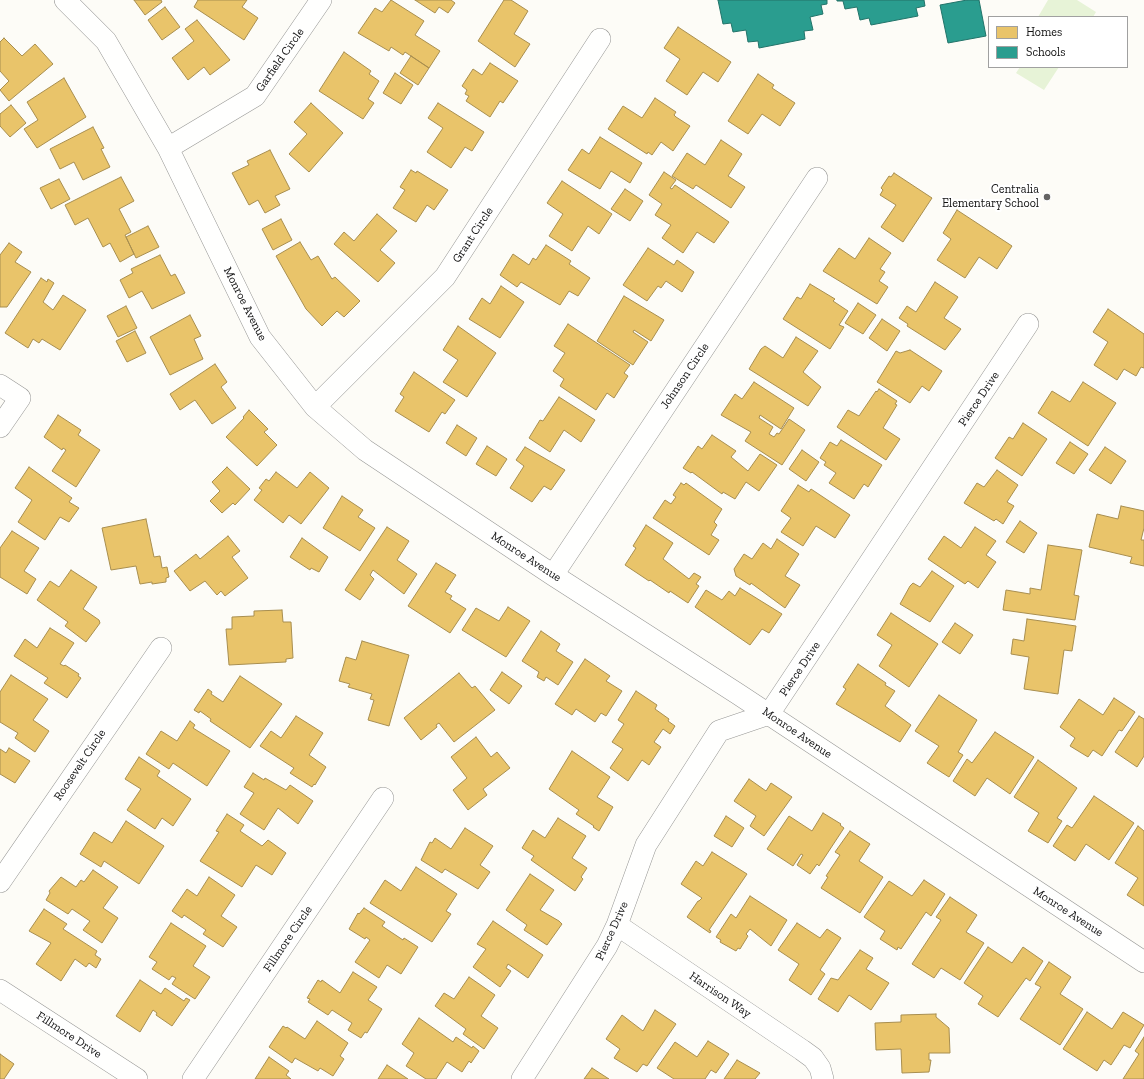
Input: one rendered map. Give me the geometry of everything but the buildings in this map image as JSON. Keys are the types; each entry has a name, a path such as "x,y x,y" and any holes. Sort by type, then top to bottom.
{"street":[{"name":"Monroe Avenue","path":"65,0 106,41 168,148 260,337 315,407 365,450 553,575 769,714 1144,962"},
{"name":"Garfield Circle","path":"168,148 255,96 322,0"},
{"name":"Grant Circle","path":"315,407 445,277 600,39"},
{"name":"Johnson Circle","path":"553,575 817,178"},
{"name":"Pierce Drive","path":"522,1079 593,971 617,925 646,845 719,731 769,714 1028,324"},
{"path":"0,385 20,398 0,427"},
{"name":"Roosevelt Circle","path":"0,882 161,648"},
{"name":"Fillmore Circle","path":"194,1079 383,798"},
{"name":"Harrison Way","path":"617,925 802,1050 825,1070"},
{"name":"Fillmore Drive","path":"0,990 137,1079"}],"green space":[{"path":"1048,0 1077,0 1096,12 1094,16 1039,16"},
{"path":"1019,68 1058,68 1044,90 1016,73"}],"place":[{"name":"Centralia Elementary School","path":"1047,197"}]}
